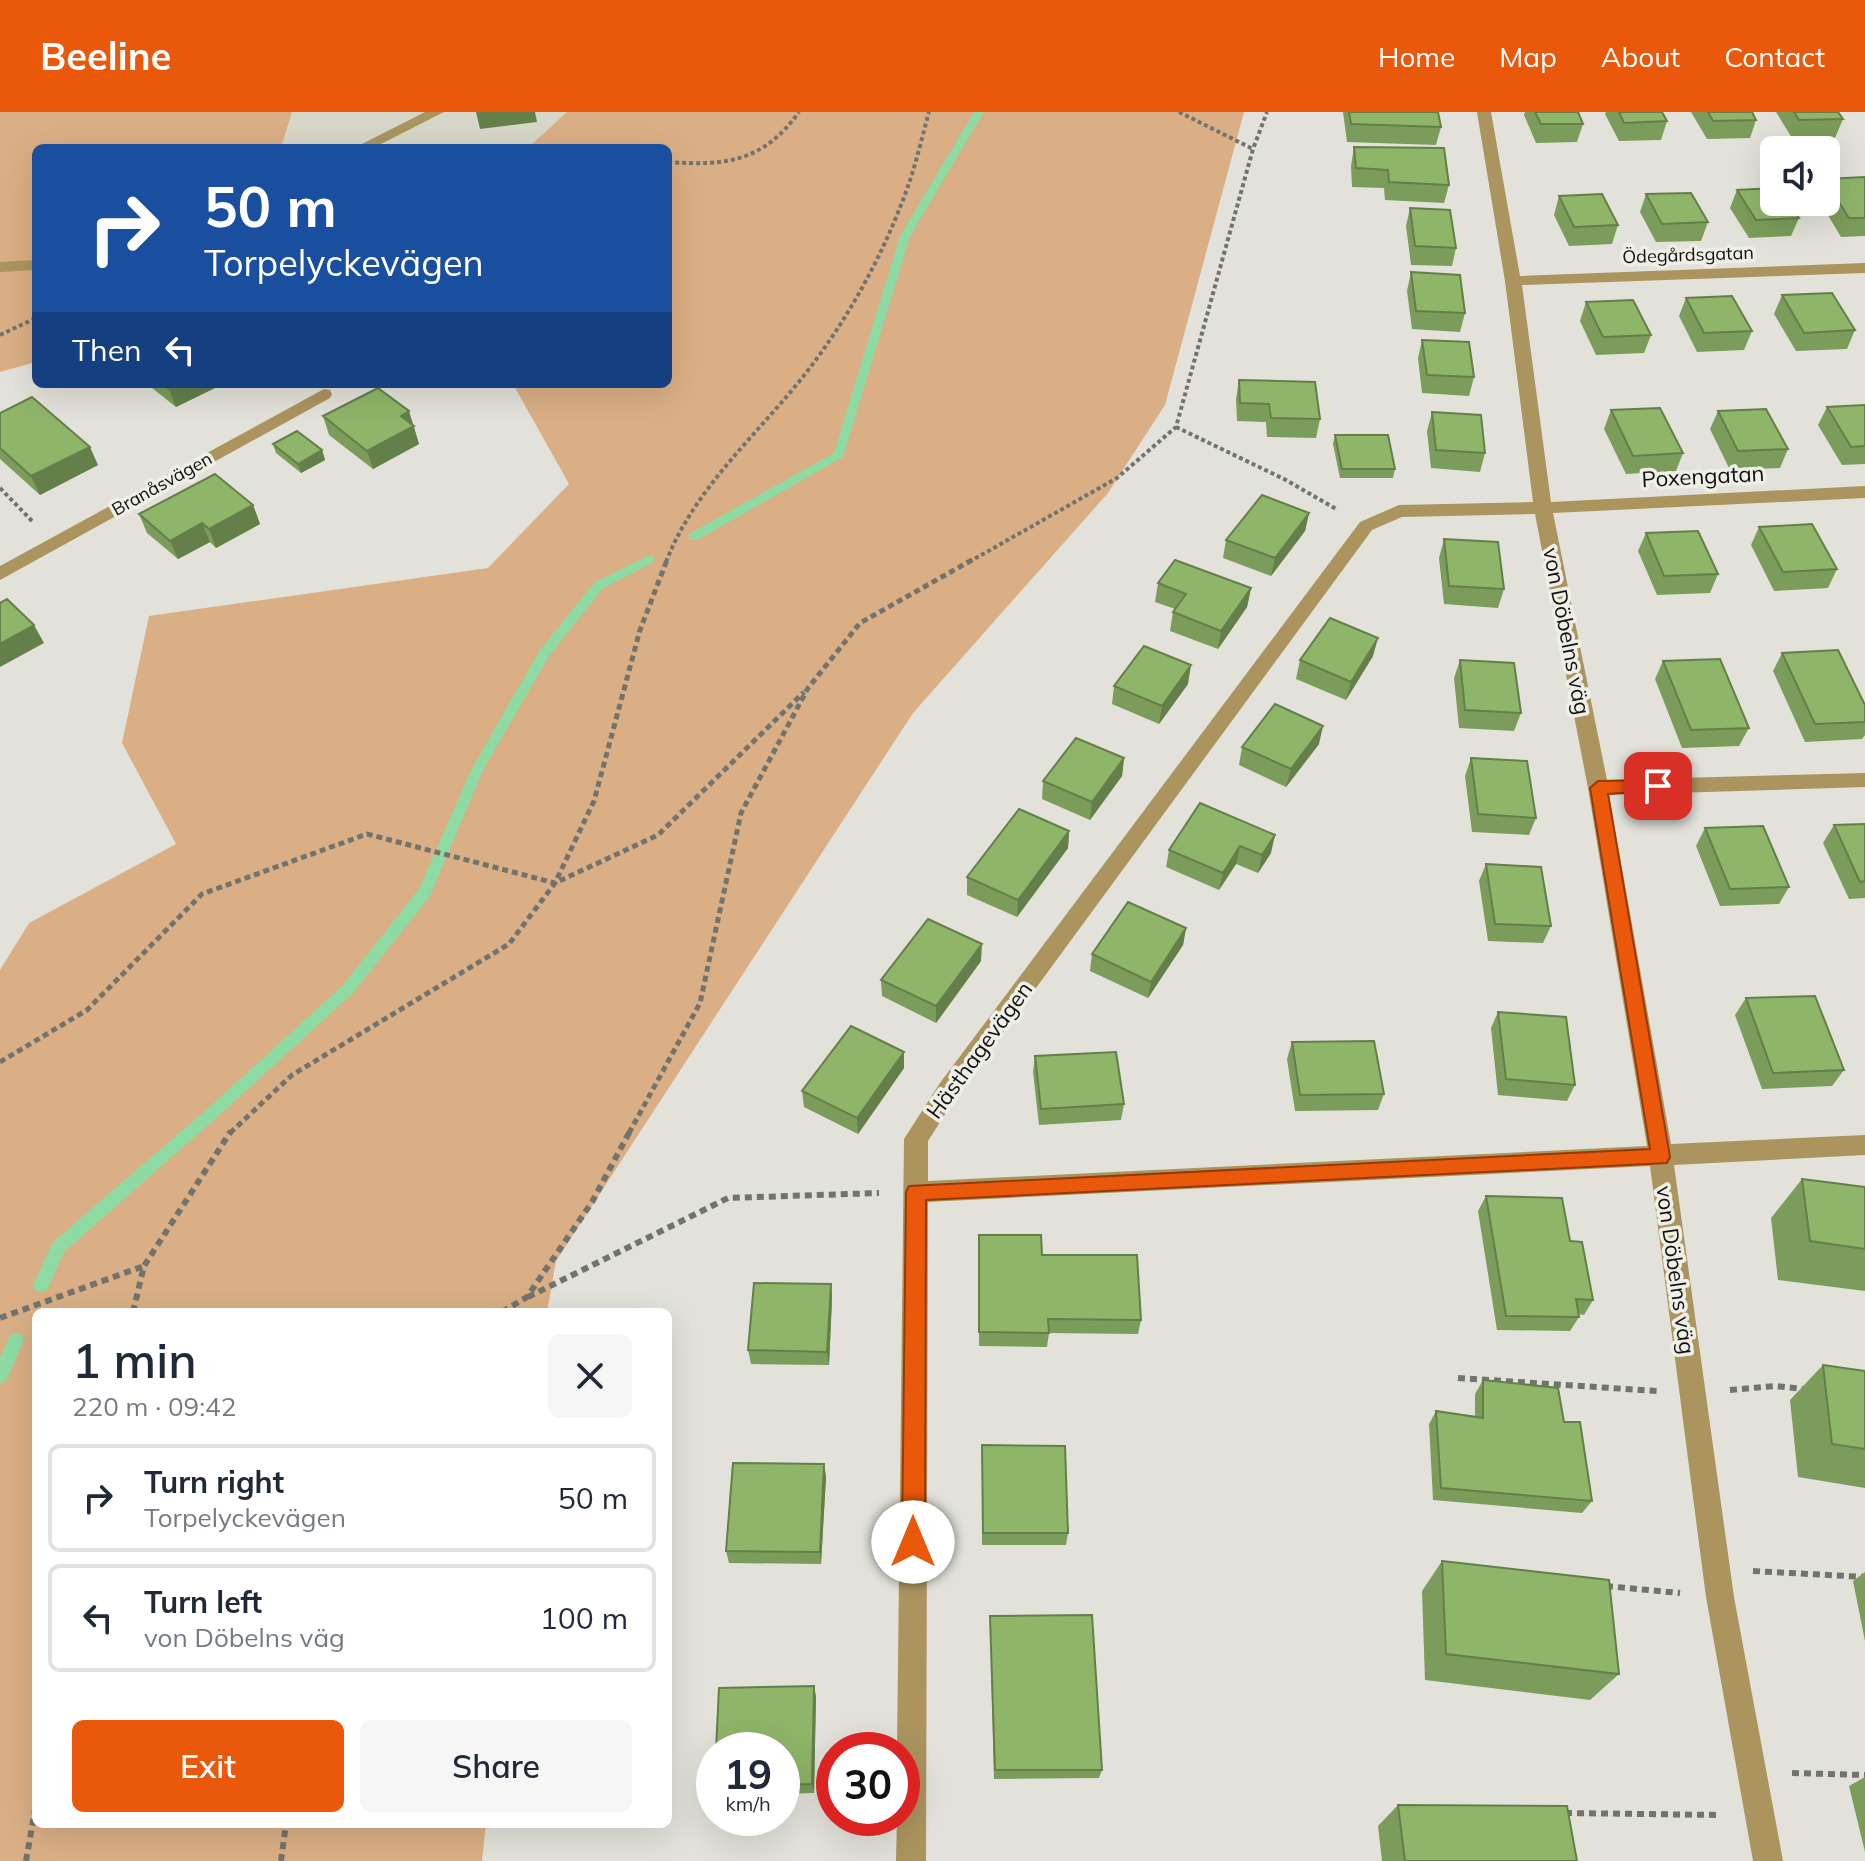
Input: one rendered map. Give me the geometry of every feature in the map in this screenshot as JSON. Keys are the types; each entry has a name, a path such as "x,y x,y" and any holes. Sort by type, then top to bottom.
{"street":[{"path":"369,144 437,112"},
{"name":"von Döbelns väg","path":"1484,112 1513,281 1543,508 1598,788 1661,1157 1720,1597 1768,1861"},
{"path":"0,267 32,265"},
{"name":"Ödegårdsgatan","path":"1513,281 1865,268"},
{"name":"Branåsvägen","path":"0,574 324,394"},
{"name":"Poxengatan","path":"1543,508 1865,492"},
{"path":"1366,526 1399,511 1543,508"},
{"name":"Hästhagevägen","path":"911,1861 916,1139 948,1090 1366,526"},
{"path":"1598,788 1865,780"},
{"path":"916,1192 1865,1145"}],"path":[{"path":"672,162 717,165 737,162 764,149 789,129 799,112"},
{"path":"134,1308 144,1266 232,1130 292,1075 509,944 555,883 594,801 640,630 673,544 703,494 815,361 855,298 908,187 929,112"},
{"path":"1179,112 1253,149"},
{"path":"0,1062 87,1010 202,894 367,834 555,883 658,835 808,688 860,623 1117,478 1176,427 1253,149 1267,112"},
{"path":"0,335 32,320"},
{"path":"1176,427 1286,480 1366,526"},
{"path":"0,488 54,544"},
{"path":"527,1297 592,1202 700,1003 741,813 808,688"},
{"path":"509,1308 728,1198 916,1192"},
{"path":"0,1318 144,1266"},
{"path":"1458,1378 1692,1394 1775,1386 1820,1391"},
{"path":"1716,1570 1865,1577"},
{"path":"1600,1585 1720,1597"},
{"path":"1751,1772 1865,1775"},
{"path":"1560,1813 1760,1815"},
{"path":"26,1861 32,1827"},
{"path":"281,1861 285,1828"}],"shaded area":[{"path":"0,112 292,112 282,144 32,144 32,363 0,372"},
{"path":"292,112 567,112 532,144 282,144"},
{"path":"567,112 1244,112 1165,405 1108,493 913,713 556,1261 548,1308 32,1308 32,1828 486,1828 482,1861 0,1861 0,970 29,923 176,844 122,743 149,616 488,568 569,484 515,388 672,388 672,144 532,144"}],"building":[{"path":"1349,112 1438,112 1441,127 1351,124"},
{"path":"1535,112 1578,112 1583,124 1541,124"},
{"path":"1619,112 1662,112 1667,121 1624,123"},
{"path":"1708,112 1752,112 1756,120 1713,121"},
{"path":"1794,112 1838,112 1843,119 1799,120"},
{"path":"1354,147 1444,148 1449,185 1389,182 1388,170 1356,168"},
{"path":"1865,177 1865,218 1849,218 1840,204 1840,178"},
{"path":"1760,189 1760,216 1799,218 1756,220 1737,190"},
{"path":"1691,193 1708,222 1662,224 1646,194"},
{"path":"1602,194 1618,225 1574,227 1559,196"},
{"path":"1410,208 1450,210 1456,248 1415,246"},
{"path":"1411,272 1460,275 1465,313 1416,311"},
{"path":"1832,293 1855,330 1804,333 1782,295"},
{"path":"1732,296 1752,331 1704,333 1686,298"},
{"path":"1633,300 1651,335 1603,337 1586,302"},
{"path":"1422,340 1469,342 1474,377 1427,375"},
{"path":"1239,380 1315,382 1320,419 1271,418 1269,404 1240,403"},
{"path":"378,388 409,411 401,416 414,426 367,451 323,416"},
{"path":"32,397 90,447 31,476 0,448 0,413"},
{"path":"1865,405 1865,446 1851,447 1827,407"},
{"path":"1660,408 1683,453 1633,456 1611,410"},
{"path":"1766,409 1788,449 1738,451 1718,411"},
{"path":"1432,412 1481,415 1485,453 1436,450"},
{"path":"297,431 322,450 298,464 273,444"},
{"path":"1335,435 1388,435 1395,469 1342,469"},
{"path":"215,474 253,505 209,529 202,523 170,541 139,514"},
{"path":"1262,495 1309,513 1275,558 1226,540"},
{"path":"1812,524 1837,569 1783,572 1759,527"},
{"path":"1698,531 1718,574 1664,576 1646,533"},
{"path":"1444,539 1498,542 1504,589 1449,586"},
{"path":"1175,560 1251,588 1221,631 1173,612 1186,594 1158,583"},
{"path":"7,599 34,625 0,644 0,603"},
{"path":"1330,618 1378,638 1351,682 1300,660"},
{"path":"1144,646 1191,665 1162,706 1114,686"},
{"path":"1838,650 1865,705 1865,722 1815,724 1782,653"},
{"path":"1720,659 1749,728 1691,730 1663,661"},
{"path":"1460,660 1514,663 1521,713 1465,710"},
{"path":"1275,704 1323,726 1291,769 1242,747"},
{"path":"1076,738 1124,758 1092,802 1043,781"},
{"path":"1471,758 1527,761 1536,818 1478,814"},
{"path":"1200,803 1275,835 1262,855 1240,846 1223,873 1169,850"},
{"path":"1019,809 1069,831 1018,900 967,877"},
{"path":"1865,824 1865,881 1860,882 1834,825"},
{"path":"1763,826 1789,887 1730,889 1705,828"},
{"path":"1486,864 1541,867 1551,926 1495,924"},
{"path":"1128,902 1186,928 1151,982 1092,954"},
{"path":"928,919 982,944 936,1006 881,980"},
{"path":"1815,996 1844,1070 1773,1073 1746,998"},
{"path":"1498,1012 1566,1017 1575,1085 1506,1079"},
{"path":"851,1026 904,1052 857,1118 802,1091"},
{"path":"1374,1041 1384,1094 1300,1095 1292,1042"},
{"path":"1116,1052 1124,1104 1041,1109 1035,1056"},
{"path":"1802,1179 1865,1187 1865,1249 1810,1241"},
{"path":"1486,1196 1562,1198 1570,1241 1582,1242 1593,1300 1576,1299 1579,1317 1506,1316"},
{"path":"979,1235 1041,1235 1042,1255 1137,1255 1141,1320 1048,1319 1049,1333 979,1332"},
{"path":"754,1283 831,1284 827,1352 748,1350"},
{"path":"1823,1365 1865,1371 1865,1449 1832,1444"},
{"path":"1483,1380 1558,1388 1564,1422 1580,1422 1592,1501 1441,1488 1436,1411 1483,1418"},
{"path":"982,1445 1065,1446 1068,1533 983,1533"},
{"path":"733,1463 824,1464 820,1552 726,1551"},
{"path":"1442,1561 1609,1580 1619,1674 1446,1654"},
{"path":"1092,1615 1102,1770 995,1770 990,1616"},
{"path":"814,1686 812,1784 800,1784 800,1732 717,1732 719,1688"},
{"path":"1398,1805 1567,1806 1577,1861 1405,1861"}],"waterway":[{"path":"693,537 839,455 905,236 979,112"},
{"path":"41,1285 58,1247 219,1107 348,989 425,892 477,770 544,653 599,585 650,559"},
{"path":"0,1376 16,1340"}],"route":[{"path":"913,1542 916,1192 1661,1157 1598,788 1658,786"}]}
